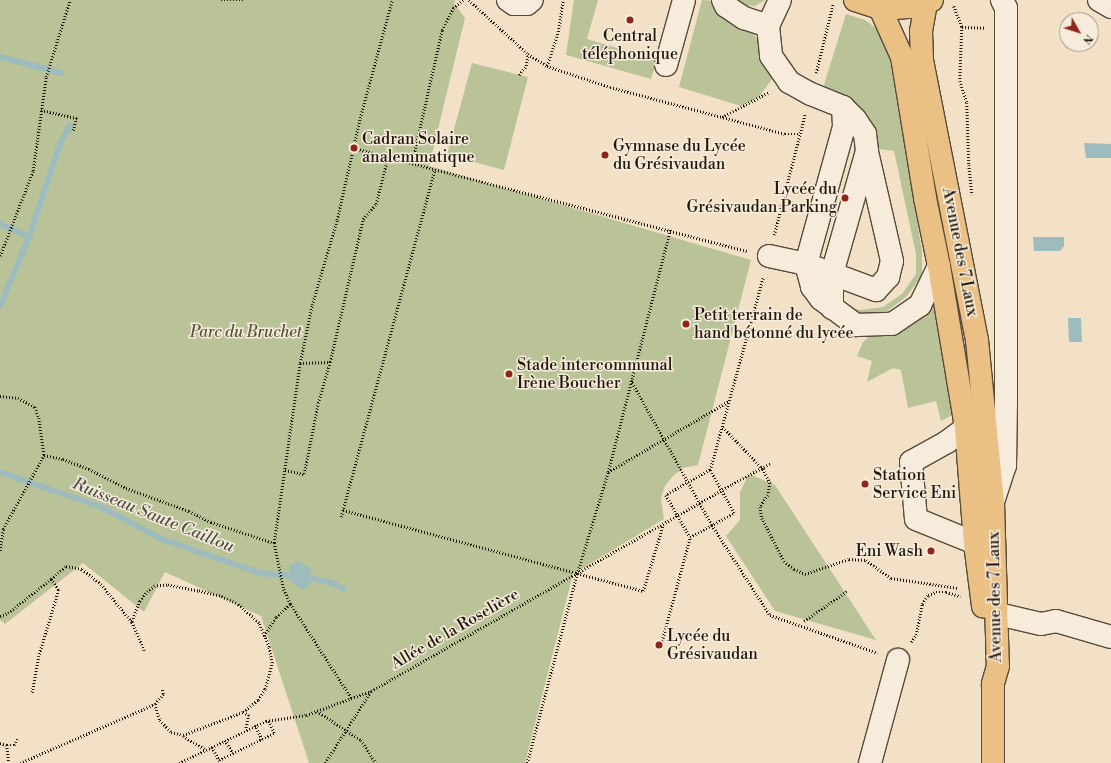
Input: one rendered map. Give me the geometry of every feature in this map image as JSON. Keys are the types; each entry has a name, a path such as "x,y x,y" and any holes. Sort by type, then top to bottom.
{"main road":[{"path":"855,0 880,8 911,7 929,2"},
{"name":"Avenue des 7 Laux","path":"929,2 921,31 922,60 977,340 993,502 998,614 998,666 993,684 993,763"},
{"path":"880,8 902,57 925,198 939,266 966,428 975,543 983,596 987,666 993,684"}],"street":[{"path":"508,0 514,4 527,4 532,0"},
{"path":"666,65 684,0"},
{"path":"723,0 726,6 744,18 768,26"},
{"path":"768,256 816,274 876,290 888,277 892,262 867,150 865,134 849,113 789,82 771,56 768,26 780,0"},
{"path":"1099,0 1111,7"},
{"name":"Avenue des 7 Laux","path":"993,502 1004,466 1006,3"},
{"path":"849,113 844,127 816,274 821,299 856,326 892,324 920,305 939,266"},
{"path":"816,274 867,150"},
{"path":"966,428 947,442 912,462 915,512 916,519 975,543"},
{"path":"998,614 1041,624 1056,621 1111,636"},
{"path":"870,763 898,660"}],"path":[{"path":"0,256 33,171 46,77 52,63 70,0"},
{"path":"221,0 243,0"},
{"path":"351,698 290,604 283,588 274,543 300,363 312,305 337,220 392,0"},
{"path":"412,163 442,30 453,8 463,0"},
{"path":"469,0 528,54 547,66 610,87 785,134 800,134"},
{"path":"547,66 558,32 563,0"},
{"path":"811,94 834,1"},
{"path":"519,75 526,66 528,54"},
{"path":"722,117 789,82"},
{"path":"41,110 77,118 73,132"},
{"path":"354,148 768,256"},
{"path":"285,470 304,474 318,403 330,362 363,219 376,204 388,156"},
{"path":"341,517 435,169"},
{"path":"527,763 577,574 608,472 670,230"},
{"path":"300,363 330,362"},
{"path":"631,380 663,440 712,525 770,615 898,660 916,634 922,604 928,595 936,592 946,592 966,598"},
{"path":"0,396 18,398 35,407 39,418 44,455 2,530 0,551"},
{"path":"608,472 730,401"},
{"path":"662,641 690,537 666,495 688,483 710,468 723,427 763,469 770,483 768,495 760,507 762,518 784,561 794,570 805,574 849,559 866,560 891,578 965,589"},
{"path":"44,455 64,458 126,488 189,511 211,522 274,543"},
{"name":"Allée de la Roselière","path":"179,763 268,720 306,715 371,691 749,474 763,469 771,463"},
{"path":"690,537 734,513 710,468"},
{"path":"344,510 643,592 665,523"},
{"path":"0,616 8,614 66,566 82,569 101,584 132,622 145,651"},
{"path":"32,694 39,656 59,590 51,579"},
{"path":"132,622 140,602 148,591 155,586 167,585 220,596 236,604 259,623 272,663 270,676 265,689 258,700 244,712 183,735"},
{"path":"804,621 847,591"},
{"path":"264,637 276,616 290,604"},
{"path":"20,763 155,704 162,694 162,689"},
{"path":"325,763 344,730 371,691"},
{"path":"155,704 160,720 171,732 183,735 206,750"},
{"path":"317,711 361,740 376,763"},
{"path":"244,712 249,715 246,730"},
{"path":"219,760 274,733 268,720"},
{"path":"255,725 262,739"},
{"path":"0,743 14,745 17,739"},
{"path":"226,740 233,753"},
{"path":"7,745 9,763"},
{"path":"212,747 221,763"}],"green space":[{"name":"Parc du Bruchet","path":"0,0 455,0 454,3 465,18 429,166 751,260 698,465 683,468 673,476 665,486 661,498 664,519 573,574 525,763 309,763 261,616 165,572 144,612 83,563 5,624 0,620"},
{"path":"574,0 598,0 587,39 657,60 651,79 566,55"},
{"path":"702,0 714,1 742,23 764,45 772,79 759,97 741,106 679,87"},
{"path":"734,0 765,0 755,6 740,5"},
{"path":"846,14 865,20 880,31 888,48 922,251 922,275 907,296 886,312 861,317 839,305 860,310 883,307 902,294 916,274 916,254 894,151 871,148 823,88"},
{"path":"472,63 528,77 504,170 447,155"},
{"path":"934,295 957,410 952,415 941,421 936,401 908,408 901,370 893,368 867,382 872,361 857,356 863,342 868,337 895,332 909,326 923,313"},
{"path":"749,474 775,485 876,640 775,611 726,536 740,520 740,492"}],"water":[{"path":"1084,143 1111,144 1111,158 1086,158"},
{"path":"1033,237 1064,237 1064,246 1060,251 1034,251"},
{"path":"1068,318 1081,318 1082,342 1069,342"},
{"path":"299,561 311,569 313,580 304,590 293,584 288,577 290,565"}],"waterway":[{"path":"0,57 61,73"},
{"path":"0,306 29,237 60,144 70,125"},
{"path":"0,224 29,237"},
{"name":"Ruisseau Saute Caillou","path":"0,472 101,507 162,539 259,573 295,576"},
{"name":"Ruisseau Saute Caillou","path":"306,577 332,583 344,589"}],"place":[{"name":"Central téléphonique","path":"630,20"},
{"name":"Cadran Solaire analemmatique","path":"354,148"},
{"name":"Gymnase du Lycée du Grésivaudan","path":"605,155"},
{"name":"Lycée du Grésivaudan Parking","path":"845,198"},
{"name":"Petit terrain de hand bétonné du lycée","path":"686,324"},
{"name":"Stade intercommunal Irène Boucher","path":"509,374"},
{"name":"Station Service Eni","path":"865,484"},
{"name":"Eni Wash","path":"931,551"},
{"name":"Lycée du Grésivaudan","path":"659,645"}]}
